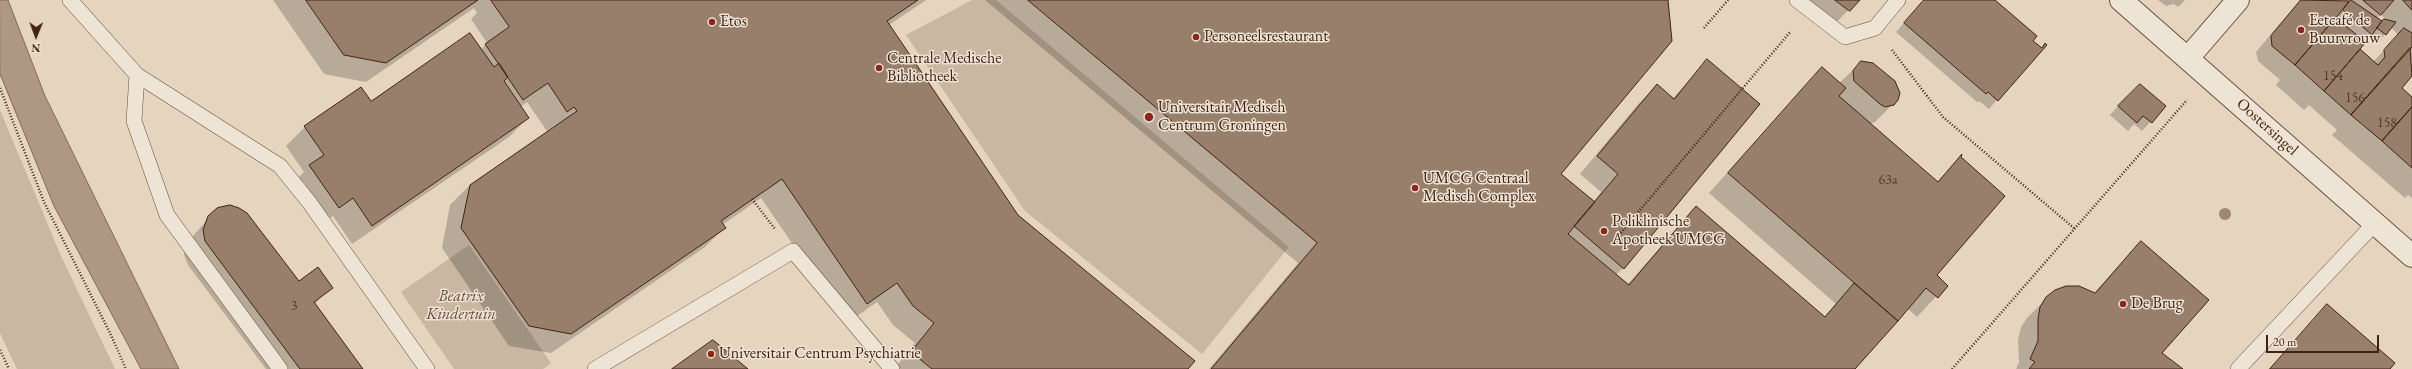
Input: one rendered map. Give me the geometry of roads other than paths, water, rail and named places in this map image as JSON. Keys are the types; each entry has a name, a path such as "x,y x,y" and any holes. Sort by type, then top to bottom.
{"street":[{"name":"Oostersingel","path":"2121,0 2412,256"},
{"path":"2188,58 2238,0"}],"lane":[{"path":"70,0 137,75 280,166 309,202 427,369"},
{"path":"1797,0 1845,37 1875,28 1898,0"},
{"path":"137,75 134,121 167,215 280,369"},
{"path":"2238,369 2375,223"},
{"path":"595,369 793,251 892,369"}],"place":[{"name":"Etos","path":"712,22"},
{"name":"Eetcafé de Buurvrouw","path":"2301,30"},
{"name":"Personeelsrestaurant","path":"1196,37"},
{"name":"Centrale Medische Bibliotheek","path":"879,68"},
{"name":"Universitair Medisch Centrum Groningen","path":"1149,117"},
{"name":"UMCG Centraal Medisch Complex","path":"1415,188"},
{"name":"Poliklinische Apotheek UMCG","path":"1604,231"},
{"name":"De Brug","path":"2123,304"},
{"name":"Universitair Centrum Psychiatrie","path":"711,354"}],"park label":[{"name":"Beatrix Kindertuin","path":"461,306"}]}
